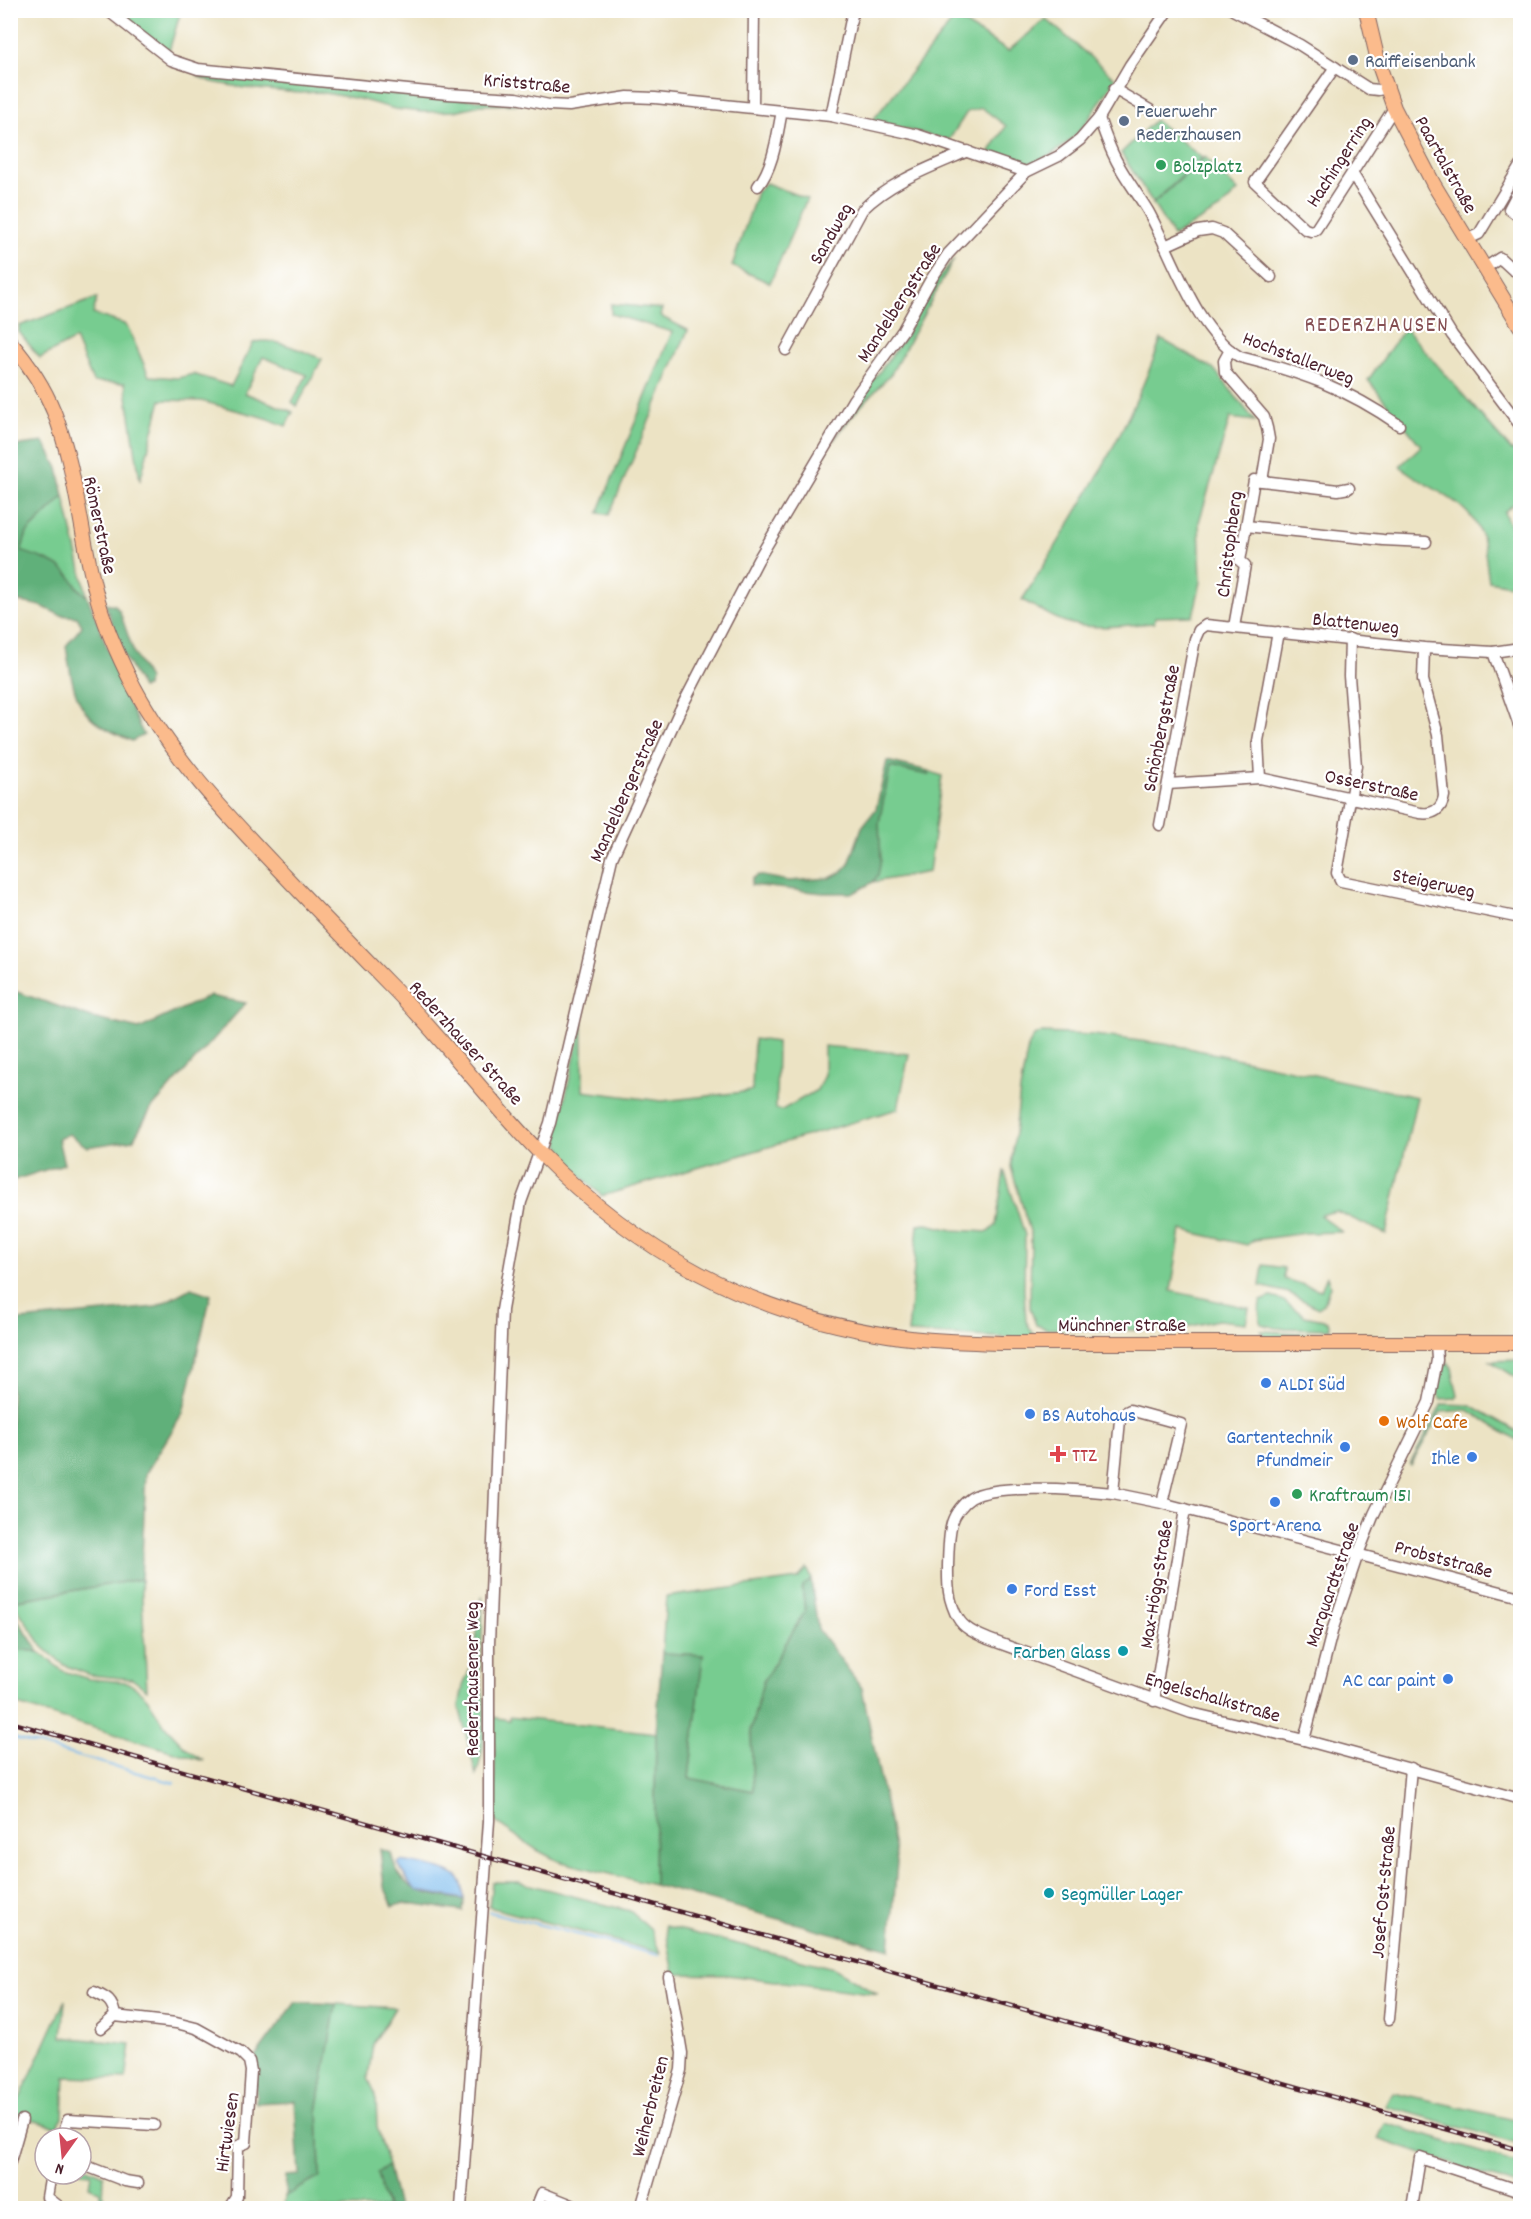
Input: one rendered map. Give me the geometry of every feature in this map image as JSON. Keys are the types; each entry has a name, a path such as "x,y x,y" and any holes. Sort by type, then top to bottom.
{"main road":[{"name":"Paartalstraße","path":"1366,10 1394,108 1434,185 1521,326"},
{"name":"Römerstraße","path":"10,342 39,382 53,411 64,442 74,484 96,593 129,676 152,717"},
{"name":"Rederzhauser Straße","path":"152,717 193,774 241,830 416,1011 436,1037 540,1154 606,1213 671,1259 766,1305 811,1318"},
{"name":"Münchner Straße","path":"811,1318 889,1335 953,1341 1521,1343"}],"street":[{"name":"Kriststraße","path":"106,10 171,60 198,69 448,94 516,98 549,105 569,106 628,97 665,98 831,116 918,135 1026,172"},
{"path":"753,107 754,10"},
{"path":"831,116 854,10"},
{"name":"Mandelbergstraße","path":"758,560 853,400 890,350 930,280 948,254 1026,172 1059,156 1080,140 1099,118 1114,89 1168,10"},
{"path":"1237,11 1300,45 1369,89 1387,88"},
{"name":"Hachingerring","path":"1335,67 1255,182 1305,229 1311,231 1316,229 1394,108"},
{"path":"1114,89 1150,110"},
{"path":"758,186 773,155 782,111"},
{"name":"Hochstallerweg","path":"1099,118 1117,161 1146,209 1210,330 1240,357 1310,376 1369,404 1399,424"},
{"name":"Sandweg","path":"786,350 862,210 878,194 904,179 968,151"},
{"path":"1468,239 1479,234 1521,166"},
{"path":"1352,173 1433,307 1469,360 1521,425"},
{"path":"1521,188 1509,209 1521,217"},
{"path":"1165,246 1198,231 1212,229 1223,233 1271,277"},
{"path":"1485,268 1500,258 1513,270 1521,257"},
{"path":"1230,350 1223,366 1232,380"},
{"path":"1232,380 1232,372 1240,357"},
{"name":"Christophberg","path":"1232,380 1264,417 1269,439 1262,481 1254,480 1240,561 1245,565 1234,627"},
{"path":"1262,481 1338,490 1349,488"},
{"path":"1246,526 1383,540 1426,542"},
{"name":"Mandelbergerstraße","path":"540,1154 550,1123 612,858 680,710 758,560"},
{"name":"Blattenweg","path":"1195,639 1198,630 1206,625 1424,648 1493,652 1521,648"},
{"path":"1260,778 1258,741 1278,632"},
{"name":"Schönbergstraße","path":"1160,825 1195,639"},
{"path":"1350,639 1349,676 1356,766 1352,797"},
{"name":"Osserstraße","path":"1168,784 1260,778 1426,814 1436,811 1443,804 1444,795 1438,735 1423,680 1424,648"},
{"path":"1493,652 1521,728"},
{"name":"Steigerweg","path":"1352,797 1337,873 1341,882 1521,918"},
{"name":"Rederzhausener Weg","path":"461,2208 489,1821 489,1644 502,1310 522,1202 540,1154"},
{"name":"Marquardtstraße","path":"1304,1740 1333,1628 1358,1554 1374,1514 1429,1402 1437,1360 1436,1343"},
{"path":"1113,1493 1120,1420 1124,1413 1130,1410 1181,1424 1162,1503"},
{"name":"Probststraße","path":"950,1531 952,1522 964,1504 970,1499 989,1492 1064,1489 1113,1493 1162,1503 1521,1597"},
{"name":"Max-Högg-Straße","path":"1154,1701 1185,1509"},
{"name":"Engelschalkstraße","path":"950,1531 949,1593 957,1618 965,1627 1008,1647 1191,1713 1304,1740 1521,1799"},
{"name":"Josef-Ost-Straße","path":"1389,2019 1411,1768"},
{"name":"Weiherbreiten","path":"641,2208 681,2070 681,2053 669,1977"},
{"path":"94,1992 108,1999 114,2006 115,2016 101,2028"},
{"name":"Hirtwiesen","path":"115,2016 176,2023 196,2028 241,2053 249,2061 251,2071 246,2144 238,2146 237,2197 231,2208"},
{"path":"10,2162 22,2120"},
{"path":"66,2126 68,2120 154,2125"},
{"path":"1412,2208 1420,2158 1521,2191"},
{"path":"93,2168 125,2181 138,2183"},
{"path":"48,2186 48,2205 61,2208"},
{"path":"536,2208 542,2193 572,2205 570,2208"}],"green space":[{"path":"114,11 181,11 169,51 162,49"},
{"path":"955,18 1008,51 1046,19 1116,79 1073,138 1052,154 1030,163 1014,162 989,153 1006,126 982,108 967,112 949,140 872,121"},
{"path":"197,76 524,104 480,105 455,111 422,112 395,109 359,99 319,92 300,93 244,88 212,82"},
{"name":"Bolzplatz","path":"1155,120 1202,158 1153,203 1121,153"},
{"path":"1205,157 1238,191 1221,208 1173,236 1153,204"},
{"path":"766,183 807,199 770,283 732,266 757,192"},
{"path":"954,259 891,374 852,416 833,441 855,405 905,337 933,285"},
{"path":"97,298 93,314 124,324 129,330 149,376 178,378 193,374 231,386 253,343 260,341 288,345 322,359 297,406 292,402 307,375 263,357 245,393 293,412 286,426 266,418 201,401 161,400 140,481 125,383 93,382 75,339 40,358 19,332 19,326"},
{"path":"611,304 662,309 660,316 688,330 609,515 598,513 672,332 611,314"},
{"path":"1405,328 1512,451 1520,447 1520,499 1504,512 1520,549 1520,587 1489,581 1483,539 1475,522 1456,503 1400,466 1421,446 1368,380"},
{"path":"1161,339 1214,369 1255,421 1230,418 1199,522 1201,582 1193,616 1155,617 1154,623 1106,627 1071,624 1050,616 1022,600 1099,473 1133,407"},
{"path":"44,442 58,468 64,496 27,533 21,551 60,567 87,596 128,701 144,735 132,741 99,724 81,706 72,681 66,646 82,626 77,617 60,615 41,606 11,600 10,528 12,528 16,508 11,500 11,449 20,445"},
{"path":"64,496 87,596 75,584 21,551 27,533"},
{"path":"105,603 115,605 120,612 134,653 148,679 147,687 142,688 123,654"},
{"path":"887,761 929,771 929,775 890,767 879,823 881,860 878,875 873,882 854,893 823,893 751,885 752,879 758,875 789,881 830,878 842,872 849,864 862,827 876,809"},
{"path":"890,767 929,775 929,771 942,776 929,872 873,882 879,867 878,830"},
{"path":"11,990 92,1018 139,1029 209,996 246,1003 151,1109 133,1140 87,1147 69,1134 58,1139 64,1164 11,1181"},
{"path":"583,1021 583,1091 662,1101 752,1091 754,1039 777,1042 776,1109 782,1110 817,1090 824,1075 824,1046 909,1054 898,1109 602,1196 581,1176 559,1145 558,1128"},
{"path":"1041,1033 1094,1035 1179,1046 1417,1097 1386,1234 1336,1211 1320,1215 1342,1232 1306,1233 1254,1240 1247,1245 1181,1230 1171,1291 1249,1308 1246,1323 1218,1320 1182,1328 1134,1330 1047,1329 1036,1325 1030,1308 1031,1235 1011,1167 1020,1090 1028,1047 1034,1036"},
{"path":"1004,1170 1025,1235 1026,1321 1036,1339 908,1333 918,1225 927,1224 953,1230 989,1232 996,1225"},
{"path":"1263,1265 1284,1268 1284,1279 1321,1290 1327,1276 1330,1286 1324,1304 1318,1308 1289,1293 1260,1286"},
{"path":"191,1288 211,1295 183,1413 146,1473 141,1579 11,1601 11,1321 155,1307"},
{"path":"1271,1297 1282,1300 1305,1316 1328,1321 1330,1329 1276,1328 1262,1324 1259,1312 1260,1303"},
{"path":"1261,1331 1343,1335 1371,1335 1265,1338"},
{"path":"1520,1360 1520,1380 1490,1361"},
{"path":"1448,1362 1452,1368 1458,1396 1442,1399 1436,1391"},
{"path":"1442,1404 1471,1405 1520,1433 1520,1443 1468,1410 1441,1412 1411,1465"},
{"path":"807,1568 811,1580 802,1586 805,1611 763,1682 751,1729 753,1791 689,1778 703,1655 662,1653 666,1597 798,1579"},
{"path":"141,1579 147,1690 132,1679 90,1675 64,1665 43,1647 12,1601"},
{"path":"811,1580 818,1629 862,1688 897,1862 890,1949 654,1885 656,1733 662,1653 703,1655 689,1778 753,1791 751,1729 763,1682 805,1611 802,1586"},
{"path":"482,1596 480,1670 484,1702 484,1729 483,1748 476,1775 459,1706 463,1686 473,1662"},
{"path":"11,1609 39,1652 11,1648"},
{"path":"10,1648 39,1652 63,1671 89,1679 127,1682 147,1698 165,1726 187,1749 204,1761 11,1703"},
{"path":"492,1717 656,1733 654,1885 558,1861 537,1850 493,1820 495,1758"},
{"path":"380,1849 391,1853 401,1878 409,1885 427,1893 464,1900 463,1911 419,1904 393,1906 384,1886"},
{"path":"492,1882 519,1882 630,1911 651,1930 660,1953 489,1907"},
{"path":"665,1926 834,1968 878,1994 727,1975 674,1974"},
{"path":"65,2000 62,2037 131,2044 126,2079 65,2077 63,2117 58,2126 25,2118 14,2111"},
{"path":"296,2002 336,2004 318,2106 320,2177 285,2196 286,2176 299,2175 295,2101 256,2103 255,2057"},
{"path":"336,2004 395,2008 373,2044 368,2078 376,2095 377,2127 388,2166 378,2174 387,2208 284,2208 285,2196 320,2177 318,2106"},
{"path":"1393,2092 1520,2121 1520,2144 1386,2106"},
{"path":"1385,2123 1520,2164 1520,2187 1378,2139"},
{"path":"388,2166 398,2208 387,2208 377,2174"},
{"path":"93,2170 104,2175 103,2202 100,2201 100,2191 89,2186 93,2186"}],"water":[{"path":"401,1861 450,1872 460,1880 464,1899 418,1891 404,1875 398,1863"}],"waterway":[{"path":"10,1737 174,1783"},
{"path":"490,1912 658,1955"}],"railway":[{"path":"10,1722 1520,2150"}],"place":[{"name":"Raiffeisenbank","path":"1353,60"},
{"name":"Feuerwehr Rederzhausen","path":"1124,121"},
{"name":"Bolzplatz","path":"1161,165"},
{"name":"ALDI Süd","path":"1266,1383"},
{"name":"BS Autohaus","path":"1030,1414"},
{"name":"Wolf Cafe","path":"1384,1421"},
{"name":"Gartentechnik Pfundmeir","path":"1345,1447"},
{"name":"TTZ","path":"1058,1454"},
{"name":"Ihle","path":"1472,1457"},
{"name":"Kraftraum 151","path":"1297,1494"},
{"name":"Sport Arena","path":"1275,1502"},
{"name":"Ford Esst","path":"1012,1589"},
{"name":"Farben Glass","path":"1123,1651"},
{"name":"AC car paint","path":"1448,1679"},
{"name":"Segmüller Lager","path":"1049,1893"}],"district":[{"name":"REDERZHAUSEN","path":"1377,323"}]}
